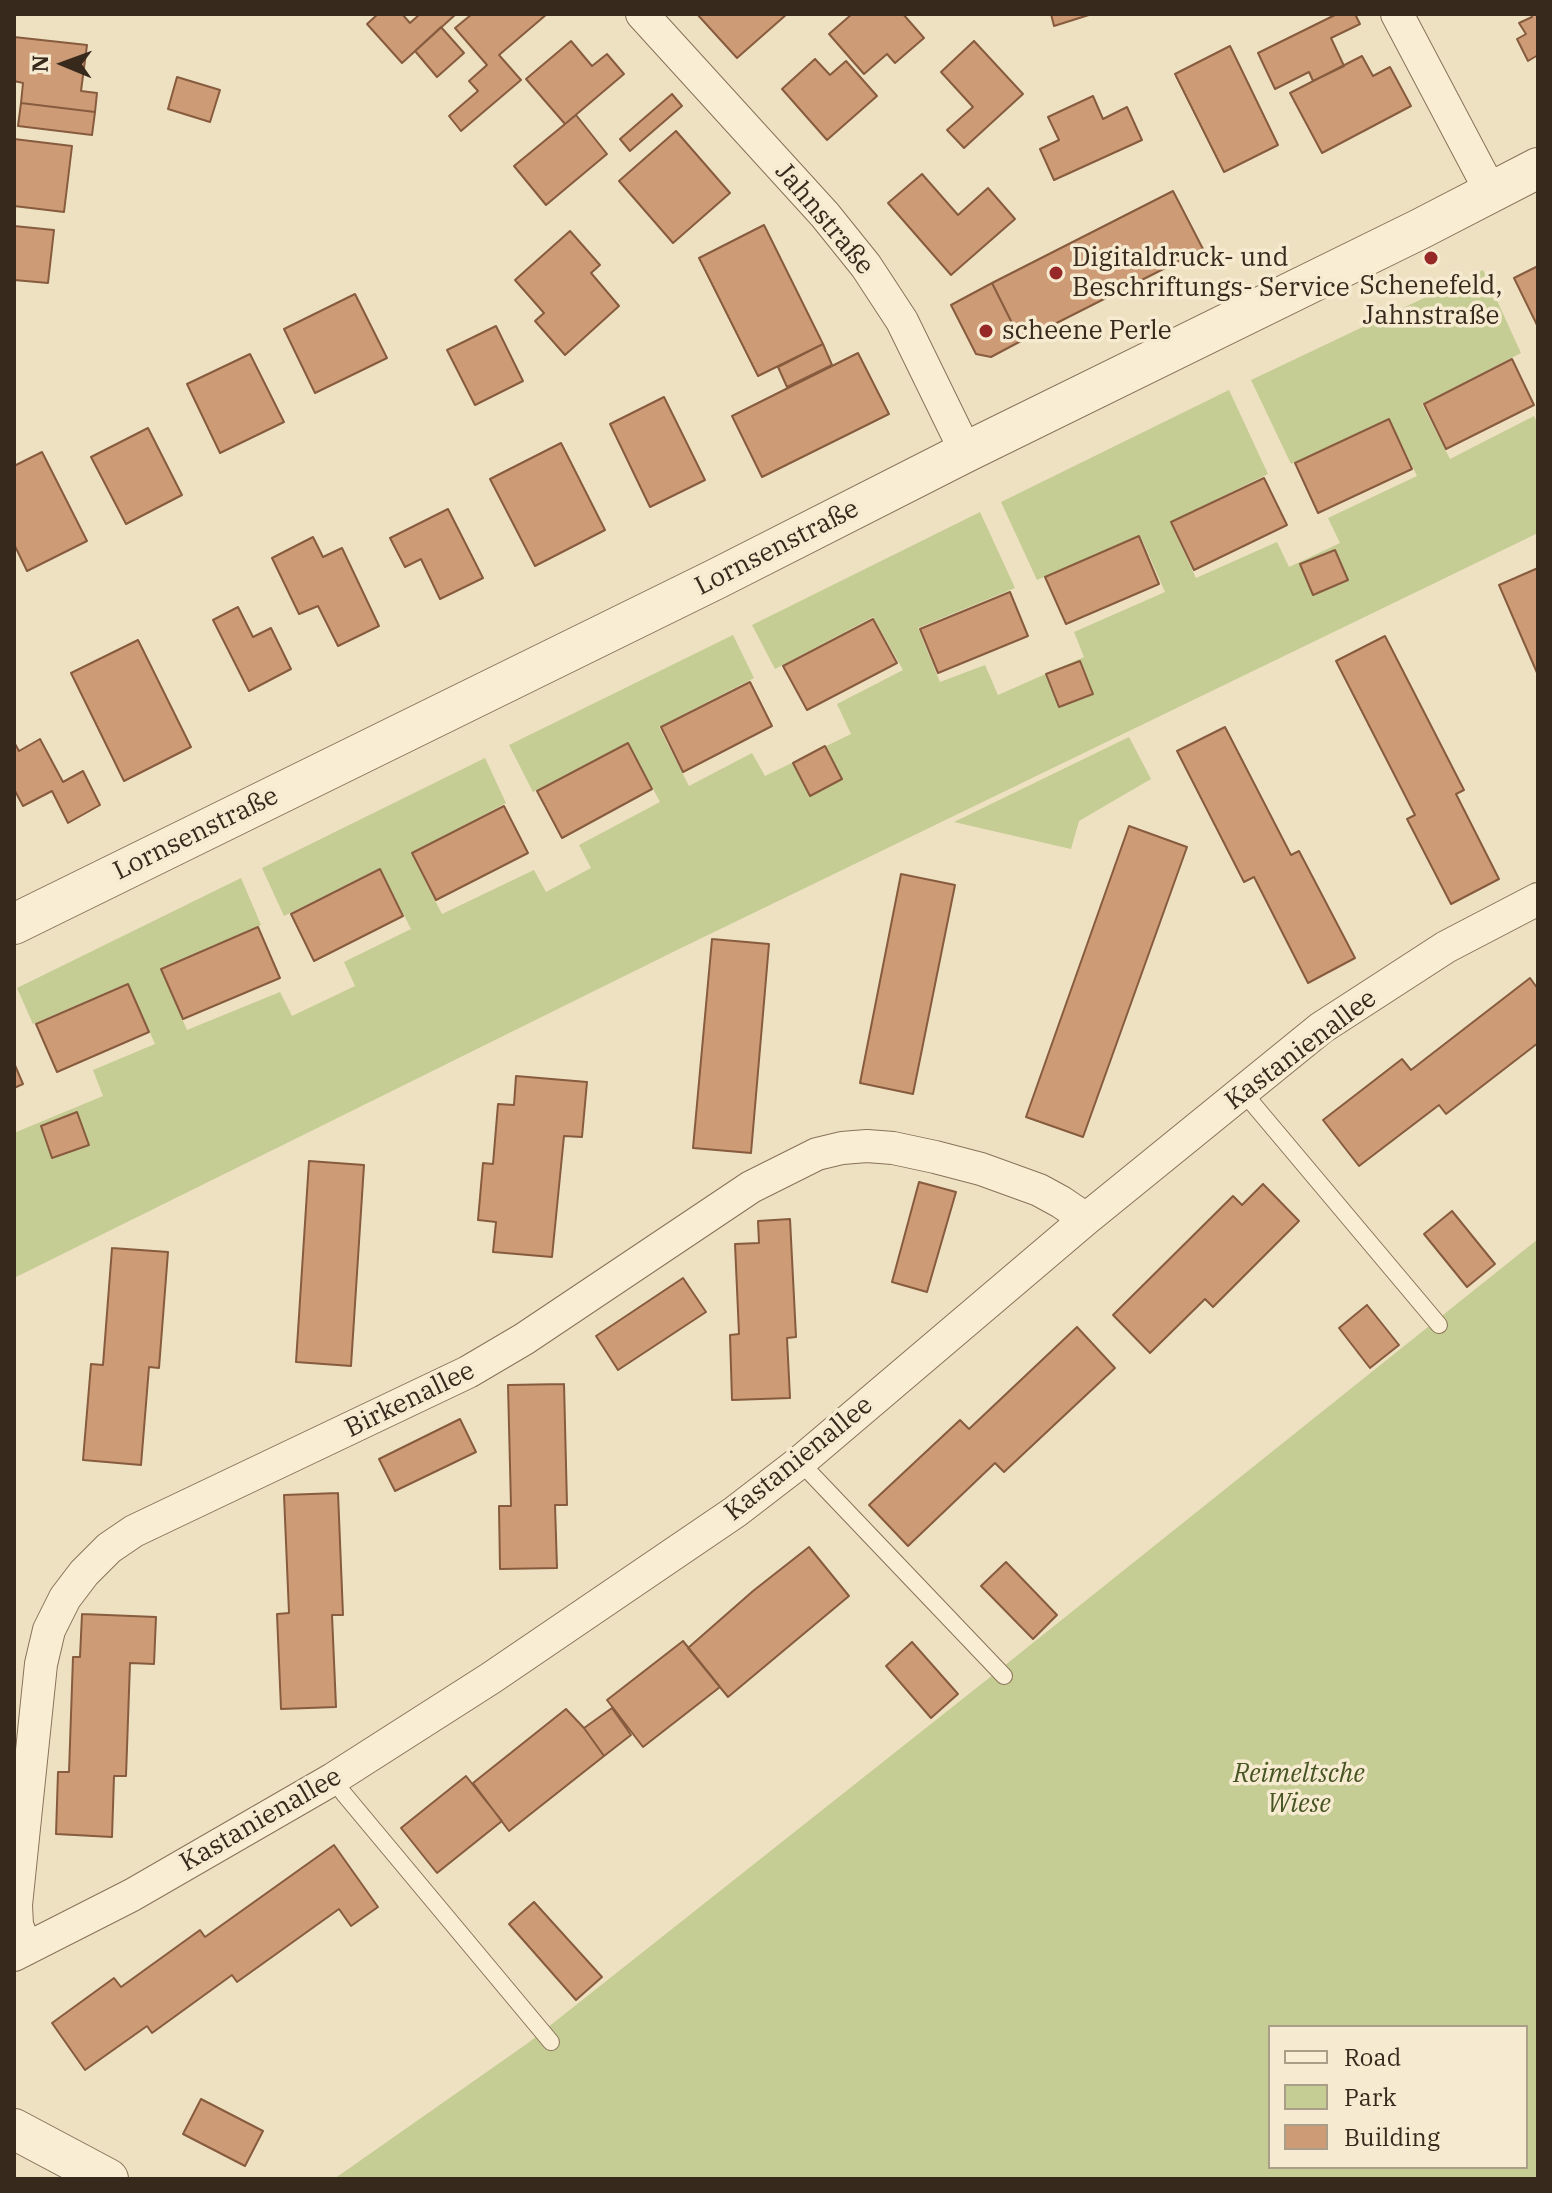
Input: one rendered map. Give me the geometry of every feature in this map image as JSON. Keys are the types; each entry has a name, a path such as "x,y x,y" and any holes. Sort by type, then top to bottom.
{"street":[{"name":"Jahnstraße","path":"642,14 825,215 866,266 902,321 966,452"},
{"path":"1397,14 1491,192"},
{"name":"Lornsenstraße","path":"14,924 716,579 1538,168"},
{"name":"Kastanienallee","path":"20,1952 132,1895 333,1779 491,1678 735,1512 800,1462 1086,1219 1321,1028 1446,947 1538,899"},
{"name":"Birkenallee","path":"20,1952 16,1905 41,1664 49,1630 65,1598 109,1548 134,1531 468,1372 524,1339 751,1187 817,1154 867,1146 935,1157 981,1169 1039,1190 1086,1219"},
{"path":"14,2129 108,2179"}],"lane":[{"path":"1243,1092 1439,1325"},
{"path":"800,1462 1004,1676"},
{"path":"333,1779 551,2042"}],"green space":[{"path":"1483,270 1521,353 1422,404 1450,459 1534,416 1538,424 1538,533 677,950 14,1278 14,1133 103,1096 93,1070 155,1044 128,983 33,1024 17,988 241,878 261,925 160,968 187,1030 280,992 292,1016 355,986 344,962 411,929 380,868 284,916 262,868 485,758 506,803 411,853 442,914 534,870 546,892 591,868 579,845 660,802 628,742 533,792 509,745 733,635 754,678 659,727 689,786 752,753 765,776 851,734 837,704 903,670 873,617 775,669 752,625 980,512 1015,588 918,628 940,682 985,665 998,695 1084,657 1074,632 1165,592 1140,535 1037,580 1001,502 1229,390 1268,474 1170,522 1196,578 1277,542 1289,567 1340,543 1328,518 1417,476 1389,418 1291,464 1251,380"},
{"path":"1129,737 1151,779 1079,821 1071,849 954,822"},
{"name":"Reimeltsche Wiese","path":"1538,1239 1538,2179 334,2179 528,2043"}],"building":[{"path":"378,14 402,14 410,23 420,14 456,14 402,63 367,24"},
{"path":"472,14 547,14 499,55 521,80 461,131 449,116 478,91 469,81 487,65 455,28"},
{"path":"697,14 787,14 737,58"},
{"path":"852,14 903,14 924,38 895,63 887,54 864,74 829,34"},
{"path":"1051,14 1092,14 1054,26"},
{"path":"1337,14 1355,14 1360,24 1331,38 1344,66 1313,81 1309,72 1275,89 1258,53"},
{"path":"1531,14 1538,14 1538,55 1528,61 1517,39 1526,34 1519,23 1532,17"},
{"path":"441,27 464,53 437,77 415,51"},
{"path":"14,37 87,45 81,91 97,93 95,112 21,103 23,83 14,81"},
{"path":"571,41 592,66 607,54 624,74 565,124 526,79"},
{"path":"974,41 1023,94 964,148 947,130 973,107 941,72"},
{"path":"1230,46 1278,145 1224,172 1175,74"},
{"path":"1362,56 1373,76 1390,67 1411,106 1322,153 1290,93"},
{"path":"815,59 830,75 846,61 877,96 827,140 782,89"},
{"path":"177,77 220,90 210,122 168,109"},
{"path":"672,94 682,106 630,151 620,139"},
{"path":"1093,96 1103,119 1127,107 1142,140 1054,180 1040,149 1059,140 1048,117"},
{"path":"21,103 95,112 92,135 18,126"},
{"path":"576,115 607,154 546,205 514,166"},
{"path":"676,131 730,193 673,243 619,181"},
{"path":"14,139 72,146 64,212 14,206"},
{"path":"922,174 958,215 988,188 1015,219 951,275 888,203"},
{"path":"1173,191 1203,249 1021,341 992,283"},
{"path":"764,225 823,344 758,376 699,258"},
{"path":"14,226 54,230 48,283 14,280"},
{"path":"570,231 600,265 591,273 619,306 565,355 535,321 544,313 515,280"},
{"path":"1538,266 1538,327 1514,278"},
{"path":"992,283 1021,341 991,357 976,354 951,305"},
{"path":"355,294 387,358 315,393 284,329"},
{"path":"496,326 523,381 475,405 447,350"},
{"path":"823,344 832,365 787,387 778,367"},
{"path":"858,353 889,414 762,477 732,416"},
{"path":"250,354 284,422 220,453 187,384"},
{"path":"1512,359 1534,405 1446,449 1424,404"},
{"path":"664,397 705,480 650,507 610,424"},
{"path":"1389,419 1412,469 1318,513 1295,463"},
{"path":"148,428 182,495 126,524 91,457"},
{"path":"561,443 605,530 535,566 490,479"},
{"path":"42,452 87,541 27,571 14,544 14,466"},
{"path":"1264,478 1287,525 1194,570 1171,522"},
{"path":"448,509 483,578 440,599 421,559 405,567 390,538"},
{"path":"1139,536 1159,584 1066,624 1045,577"},
{"path":"313,537 323,557 342,548 379,626 338,646 318,606 299,614 272,558"},
{"path":"1335,550 1348,580 1313,595 1300,564"},
{"path":"1538,568 1538,675 1499,585"},
{"path":"1010,592 1028,636 938,673 920,629"},
{"path":"238,607 253,637 271,628 291,669 249,691 213,620"},
{"path":"873,619 897,663 807,710 783,666"},
{"path":"1385,636 1464,790 1456,794 1499,879 1451,904 1407,819 1415,815 1336,661"},
{"path":"138,640 191,747 124,781 71,673"},
{"path":"1080,661 1093,694 1059,707 1046,674"},
{"path":"750,682 772,726 683,772 661,727"},
{"path":"1225,727 1291,855 1299,851 1355,958 1308,983 1254,877 1244,882 1177,751"},
{"path":"40,739 63,782 83,771 100,805 68,823 52,791 23,806 14,789 14,742 19,751"},
{"path":"628,743 652,789 562,838 537,791"},
{"path":"825,746 842,779 810,796 793,763"},
{"path":"504,806 528,853 436,900 412,853"},
{"path":"1129,826 1187,847 1083,1137 1026,1117"},
{"path":"380,869 403,916 314,961 291,914"},
{"path":"901,874 955,885 913,1094 860,1083"},
{"path":"258,927 280,978 183,1019 161,969"},
{"path":"712,939 769,944 751,1153 693,1148"},
{"path":"1530,978 1538,989 1538,1043 1446,1114 1439,1105 1359,1166 1323,1120 1402,1059 1411,1070"},
{"path":"128,984 149,1032 57,1072 36,1024"},
{"path":"14,1063 23,1084 14,1088"},
{"path":"516,1076 587,1082 582,1137 564,1136 552,1257 493,1252 496,1222 478,1220 483,1163 493,1164 498,1104 514,1105"},
{"path":"77,1112 89,1145 52,1158 41,1126"},
{"path":"309,1161 364,1165 351,1366 296,1362"},
{"path":"919,1182 956,1192 927,1292 892,1282"},
{"path":"1263,1184 1299,1221 1213,1307 1205,1299 1150,1353 1113,1315 1233,1196 1242,1205"},
{"path":"1452,1211 1495,1264 1467,1287 1424,1234"},
{"path":"790,1219 796,1337 787,1338 790,1398 732,1400 730,1335 739,1334 735,1244 759,1243 758,1221"},
{"path":"112,1248 168,1252 159,1368 149,1367 141,1465 83,1460 91,1364 103,1365"},
{"path":"683,1278 706,1312 618,1370 596,1336"},
{"path":"1367,1305 1399,1345 1370,1368 1339,1328"},
{"path":"1077,1327 1115,1368 1004,1472 995,1463 908,1546 869,1505 960,1420 969,1429"},
{"path":"564,1384 567,1505 555,1505 557,1568 500,1569 499,1506 511,1506 508,1385"},
{"path":"460,1419 476,1452 395,1491 379,1459"},
{"path":"338,1493 343,1615 332,1615 336,1707 281,1709 277,1614 289,1613 284,1495"},
{"path":"809,1547 849,1596 728,1697 688,1648"},
{"path":"1006,1562 1057,1615 1033,1639 981,1586"},
{"path":"82,1614 156,1617 154,1664 130,1663 126,1776 114,1776 112,1837 56,1834 58,1772 69,1772 73,1657 80,1657"},
{"path":"683,1641 720,1687 643,1747 607,1700"},
{"path":"912,1642 958,1694 931,1718 886,1666"},
{"path":"612,1708 631,1735 604,1756 584,1728"},
{"path":"566,1709 604,1756 509,1831 473,1783"},
{"path":"466,1776 502,1821 437,1873 401,1828"},
{"path":"334,1845 378,1907 351,1926 339,1909 237,1982 232,1975 152,2033 147,2026 85,2070 52,2023 114,1978 121,1987 200,1930 205,1937"},
{"path":"534,1902 602,1977 576,2000 509,1924"},
{"path":"201,2099 263,2131 245,2166 183,2134"}],"place":[{"name":"Schenefeld, Jahnstraße","path":"1431,258"},
{"name":"Digitaldruck- und Beschriftungs- Service","path":"1056,273"},
{"name":"scheene Perle","path":"986,331"}]}
